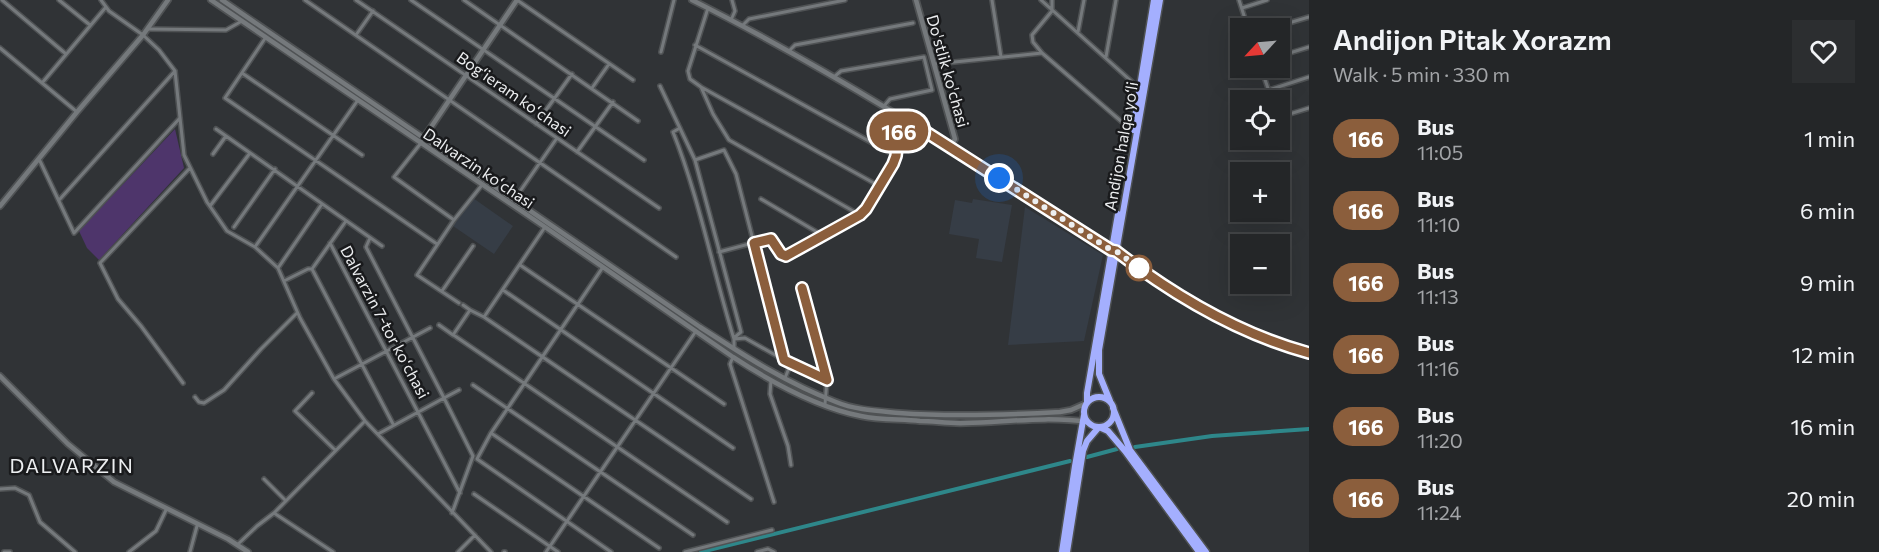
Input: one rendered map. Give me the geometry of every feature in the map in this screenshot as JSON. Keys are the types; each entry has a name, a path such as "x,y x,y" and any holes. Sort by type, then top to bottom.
{"highway":[{"name":"Andijon halqa yo‘li","path":"1154,0 1098,362 1101,380 1130,450 1206,552"},
{"name":"Andijon halqa yo‘li","path":"1087,403 1160,0"},
{"path":"1062,552 1087,403 1096,397 1101,397 1111,405 1111,420 1099,427 1089,438 1083,451 1067,552"},
{"path":"1085,420 1112,436 1199,552"},
{"path":"1089,438 1101,433 1112,436"}],"main road":[{"path":"0,206 148,29 168,0"},
{"name":"Dalvarzin koʻchasi","path":"211,0 358,100 387,115"},
{"name":"Dalvarzin koʻchasi","path":"222,0 387,115 482,185 761,368 784,380 843,404 882,411 970,415 1060,412 1087,403"},
{"path":"422,141 517,0"},
{"path":"692,0 834,76 904,118 1114,251 1169,289 1276,344 1309,353"},
{"name":"Do'stlik ko'chasi","path":"916,0 955,139 949,147"},
{"name":"Dalvarzin koʻchasi","path":"422,141 514,200 603,267 759,374 825,404 867,417 953,423 1062,418 1085,420"},
{"path":"759,374 761,368"},
{"path":"0,376 68,444 114,482 228,539 248,552"},
{"path":"842,411 843,404"}],"street":[{"path":"2,0 66,54"},
{"path":"59,0 90,25"},
{"path":"101,0 106,7 159,50 175,71 184,155 210,206 227,231 255,247 278,268 297,313 334,379 365,421 491,552"},
{"path":"304,0 675,257"},
{"name":"Bogʻieram koʻchasi","path":"356,0 659,208"},
{"path":"411,0 644,160"},
{"path":"464,0 638,121"},
{"path":"517,0 633,80"},
{"path":"661,52 674,0"},
{"path":"732,0 735,11 732,20"},
{"path":"742,25 749,19 845,0"},
{"path":"992,0 1001,57"},
{"path":"1041,0 1140,89"},
{"path":"1052,0 1052,11 1032,35 1033,42 1041,53 1122,122 1133,128"},
{"path":"1078,32 1084,0"},
{"path":"1106,58 1116,0"},
{"path":"1239,0 1245,18"},
{"path":"1242,8 1267,0"},
{"path":"42,83 106,7"},
{"path":"708,8 695,45 688,76 701,87 881,187"},
{"path":"356,36 373,11"},
{"path":"1290,23 1309,17"},
{"path":"148,29 226,30 242,21"},
{"path":"789,51 795,45 913,23"},
{"path":"266,37 225,98 437,244"},
{"path":"695,45 896,156"},
{"path":"1290,53 1309,47"},
{"path":"0,48 77,112"},
{"path":"933,64 1041,53"},
{"path":"834,76 841,71 924,57 932,90 890,99 884,106"},
{"path":"592,88 609,64"},
{"path":"59,199 175,71"},
{"path":"242,74 362,155"},
{"path":"536,124 572,74"},
{"path":"1265,78 1269,90 1309,78"},
{"path":"660,86 695,160 741,332 734,339"},
{"path":"701,87 713,114 729,140 860,215"},
{"path":"255,247 358,100"},
{"path":"577,152 613,102"},
{"path":"1290,114 1309,108"},
{"path":"39,159 74,233 180,118"},
{"path":"719,252 771,239 781,254 786,256 860,215 881,187 896,156 899,130 904,118"},
{"path":"681,128 673,132 685,161 716,281 734,339 734,349"},
{"path":"216,129 382,246"},
{"path":"213,154 226,136"},
{"path":"514,200 557,138"},
{"path":"422,141 394,177 454,220"},
{"path":"695,160 725,151 736,174 784,360"},
{"path":"210,206 214,204 250,153"},
{"path":"183,383 118,299 100,263 190,168"},
{"path":"234,227 275,169"},
{"path":"482,185 454,220 417,274 751,499"},
{"path":"761,199 822,235"},
{"path":"278,268 322,204"},
{"path":"284,281 312,269 346,221"},
{"path":"484,317 545,227"},
{"path":"370,238 366,248 473,456 452,513"},
{"name":"Dalvarzin 7-tor koʻchasi","path":"330,243 460,493"},
{"path":"442,291 473,246"},
{"path":"520,265 724,404"},
{"path":"603,267 491,433 477,459 611,552"},
{"path":"312,269 393,425"},
{"path":"802,288 827,380 825,404"},
{"path":"503,290 733,448"},
{"path":"453,335 470,310"},
{"path":"195,397 199,402 204,403 224,390 297,313"},
{"path":"439,325 728,522"},
{"path":"334,379 430,328"},
{"path":"546,552 696,331"},
{"path":"734,339 745,338 784,360 827,380"},
{"path":"733,357 730,364 774,502"},
{"path":"784,380 790,363"},
{"path":"771,380 770,394 788,446 791,465"},
{"path":"473,386 693,535"},
{"path":"378,434 459,390"},
{"path":"312,393 295,411 335,450"},
{"path":"237,545 274,513 365,421"},
{"path":"491,433 659,548"},
{"path":"264,479 286,501"},
{"path":"0,489 15,488 30,495 40,522 75,552"},
{"path":"474,494 558,552"},
{"path":"129,552 156,531 166,510"},
{"path":"274,513 333,552"},
{"path":"190,552 197,525"},
{"path":"685,552 772,530"},
{"path":"458,552 475,535"},
{"path":"757,552 768,549 774,552"},
{"path":"4,552 10,552"}],"shaded area":[{"path":"175,129 184,168 99,260 87,248 79,231"},
{"path":"473,198 513,226 494,254 453,226"},
{"path":"973,199 1012,205 1002,262 976,258 979,239 949,234 955,200 972,203"},
{"path":"1025,207 1103,255 1084,341 1008,345"}],"waterway":[{"path":"1135,447 1212,436 1309,429"},
{"path":"1087,457 1117,449"},
{"path":"701,552 1070,461"}],"bus line":[{"name":"166","path":"802,288 827,380 784,360 754,243 771,239 781,254 786,256 860,215 874,198 893,164 899,130 904,118 1111,250 1116,251 1169,289 1264,339 1309,353"}],"district":[{"name":"DALVARZIN","path":"72,466"}],"route":[{"path":"999,178 1116,251 1139,268"}]}
